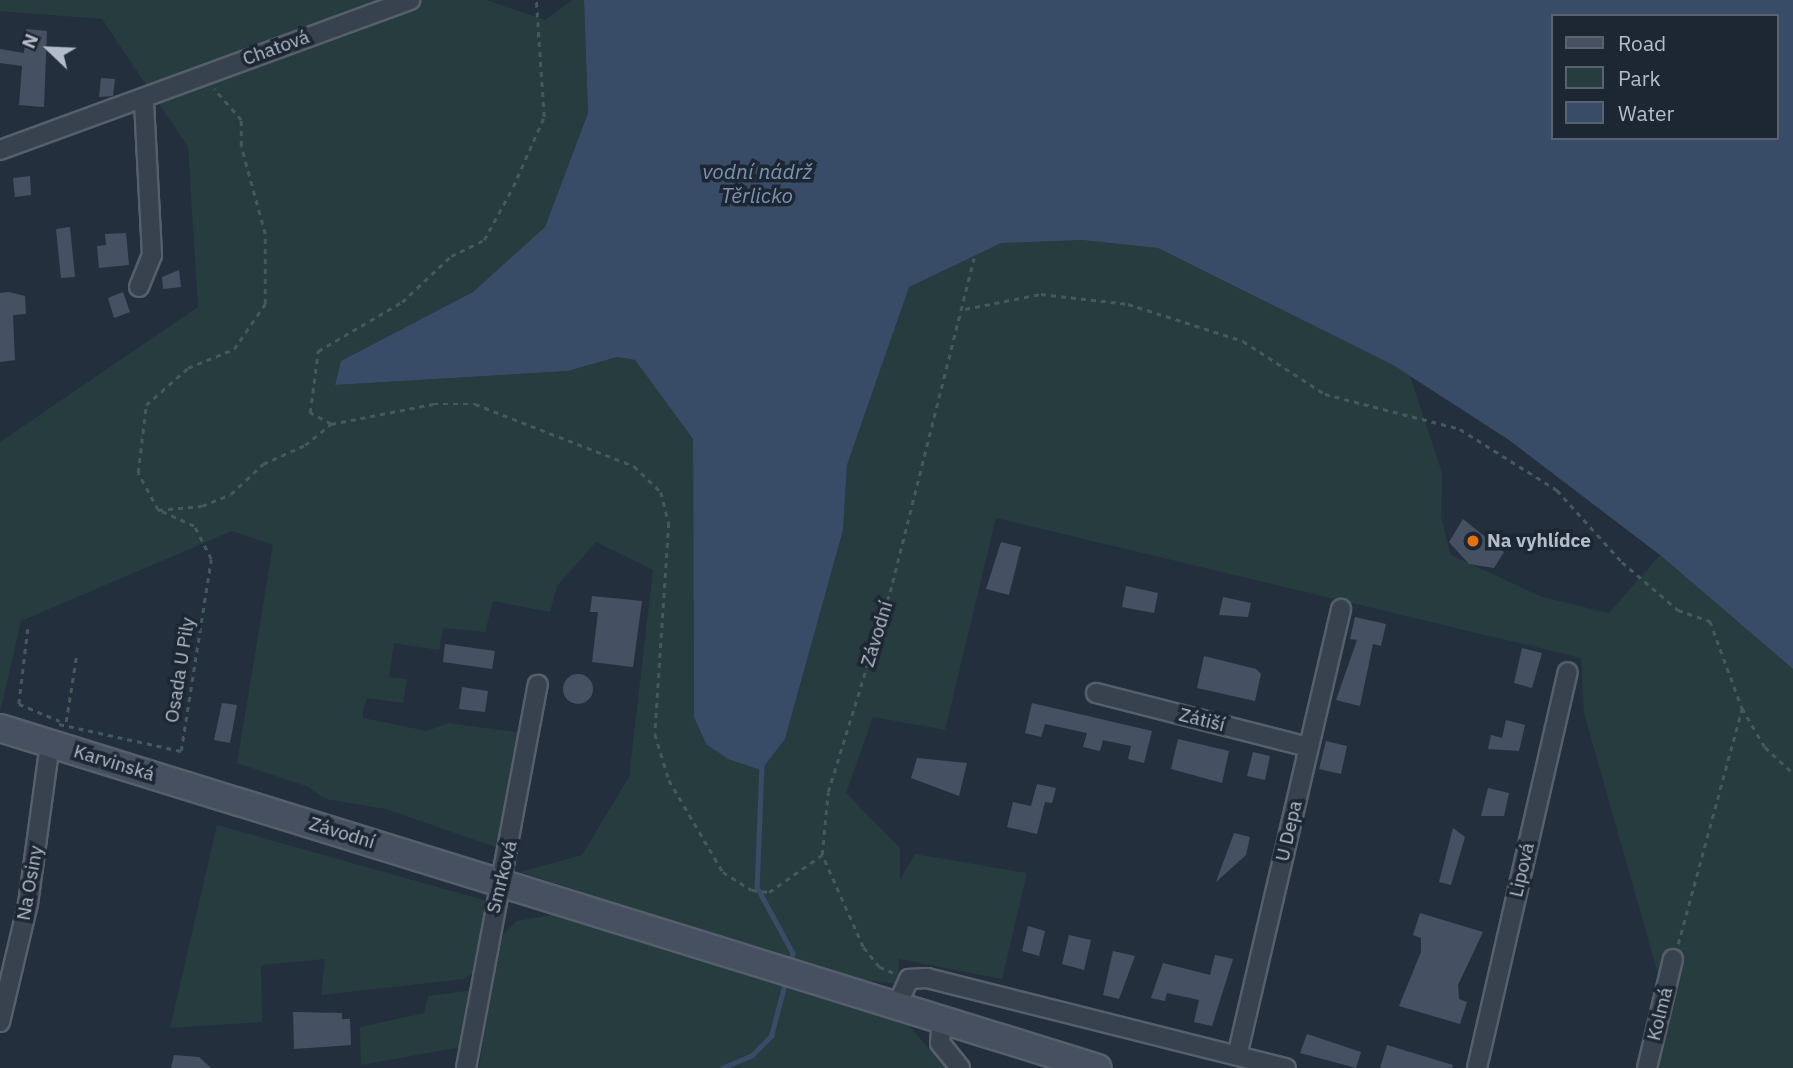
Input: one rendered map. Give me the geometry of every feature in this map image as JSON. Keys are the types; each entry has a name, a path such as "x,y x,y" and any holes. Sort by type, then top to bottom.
{"main road":[{"name":"Karvinská","path":"0,728 59,729 228,798"},
{"name":"Závodní","path":"228,798 1098,1068"}],"street":[{"name":"Chatová","path":"0,150 144,100 197,76 411,0"},
{"path":"139,287 152,255 144,100"},
{"name":"U Depa","path":"1238,1052 1341,609"},
{"name":"Lipová","path":"1477,1068 1568,672"},
{"name":"Smrková","path":"466,1068 503,883 538,685"},
{"name":"Zátiší","path":"1096,692 1308,747"},
{"name":"Na Osiny","path":"0,1022 28,904 59,729"},
{"name":"Kolmá","path":"1647,1068 1673,959"},
{"path":"897,1005 909,979 927,978 1238,1052 1286,1068"},
{"path":"942,1020 940,1043 960,1068"}],"path":[{"path":"331,424 310,413 318,351 402,302 451,256 484,240 513,187 544,117 536,0"},
{"path":"197,76 225,97 241,120 241,146 265,234 265,304 234,349 188,368 146,405 138,473 158,510 202,506 230,494 263,464 305,445 331,424 433,404 475,404 634,466 661,492 669,523 655,734 669,780 723,872 752,890 769,892 805,873 822,855"},
{"name":"Závodní","path":"909,979 879,967 863,947 822,855 828,792 890,592 965,309 974,258"},
{"path":"965,309 1041,294 1128,304 1243,341 1325,394 1460,429 1557,490 1622,562 1678,610 1710,621 1742,708 1765,747 1793,773"},
{"name":"Osada U Pily","path":"28,629 19,704 59,729 181,751 211,559 194,526 158,510"},
{"path":"59,729 76,657"},
{"path":"1673,959 1742,708"}],"green space":[{"path":"0,0 487,0 545,20 572,0 584,0 588,113 545,227 473,292 341,361 335,385 568,371 617,357 635,360 693,439 694,717 706,744 785,739 843,530 847,465 909,286 1001,243 1082,240 1158,248 1393,365 1410,376 1442,473 1441,517 1451,555 1542,597 1609,613 1660,555 1793,669 1793,1068 1651,1068 1659,977 1584,713 1581,658 996,518 945,730 873,717 846,793 900,848 900,880 915,854 1027,873 1002,979 899,959 898,984 855,979 520,872 582,855 629,777 653,570 596,542 557,586 550,612 493,601 485,632 443,628 439,650 394,643 389,677 407,679 403,703 367,698 363,710 363,718 427,731 448,723 523,733 504,850 386,809 326,799 306,786 237,763 273,545 232,531 21,621 0,713 0,442 198,307 188,147 102,19 0,11"},
{"path":"217,825 491,902 476,971 464,979 321,995 325,959 261,965 262,1022 170,1028"},
{"path":"564,913 903,1018 945,1068 479,1068 494,962 504,934 516,921"},
{"path":"473,990 467,1046 361,1065 360,1027 424,1013 428,996"}],"water":[{"name":"vodní nádrž Těrlicko","path":"584,0 1793,0 1793,669 1660,555 1509,440 1393,365 1158,248 1082,240 1001,243 909,287 847,465 843,530 785,739 761,770 728,759 706,744 694,717 693,439 635,360 617,357 568,371 335,385 341,361 473,292 545,227 588,113"}],"building":[{"path":"26,29 47,31 44,107 19,105 22,66 0,63 0,49 24,53"},
{"path":"101,78 115,79 113,96 99,97"},
{"path":"30,176 31,195 15,197 13,178"},
{"path":"70,227 75,277 61,278 56,229"},
{"path":"126,233 129,265 99,268 97,246 106,245 105,234"},
{"path":"179,270 181,287 163,289 162,277"},
{"path":"123,292 130,312 114,318 108,298"},
{"path":"0,293 25,296 26,314 13,315 15,360 0,362"},
{"path":"1463,519 1504,552 1494,568 1469,564 1449,542"},
{"path":"1001,542 1021,547 1009,595 986,589"},
{"path":"1126,586 1158,593 1154,613 1122,607"},
{"path":"592,596 642,601 633,667 592,662 598,612 590,612"},
{"path":"1223,597 1251,603 1248,617 1219,615"},
{"path":"1355,617 1386,624 1381,646 1373,644 1360,706 1336,700 1357,640 1350,639"},
{"path":"445,644 495,651 492,669 443,662"},
{"path":"1522,648 1542,653 1532,688 1514,683"},
{"path":"1204,656 1256,669 1261,674 1255,701 1197,688"},
{"path":"578,674 589,678 593,689 589,700 578,704 567,700 563,689 567,678"},
{"path":"462,687 488,691 485,712 459,709"},
{"path":"222,703 237,705 230,743 214,740"},
{"path":"1032,703 1152,731 1144,763 1128,759 1131,746 1103,740 1100,751 1083,747 1087,733 1045,724 1041,737 1025,733"},
{"path":"1506,720 1525,725 1519,751 1488,749 1491,735 1502,738"},
{"path":"1178,739 1229,751 1222,783 1171,769"},
{"path":"1326,741 1347,746 1341,774 1319,769"},
{"path":"1253,752 1270,756 1265,780 1247,776"},
{"path":"917,758 967,763 959,796 911,778"},
{"path":"1037,784 1056,788 1052,803 1045,802 1037,834 1007,827 1013,802 1031,806"},
{"path":"1488,788 1509,793 1504,816 1481,816"},
{"path":"1453,828 1465,837 1451,885 1439,882"},
{"path":"1234,833 1250,837 1246,855 1216,882"},
{"path":"1420,913 1483,932 1458,985 1459,999 1467,1002 1460,1024 1399,1006 1421,952 1421,938 1413,935"},
{"path":"1028,926 1045,931 1039,956 1022,951"},
{"path":"1069,935 1091,940 1084,970 1062,964"},
{"path":"1113,951 1135,956 1119,999 1103,995"},
{"path":"1215,955 1233,959 1212,1026 1194,1022 1199,1000 1167,993 1165,1001 1151,998 1163,963 1210,975"},
{"path":"293,1012 342,1013 342,1019 350,1019 351,1045 294,1049"},
{"path":"1307,1034 1361,1052 1356,1068 1300,1053"},
{"path":"1387,1045 1453,1065 1452,1068 1380,1068"},
{"path":"174,1055 199,1057 211,1068 171,1068"}],"waterway":[{"path":"762,765 757,887 793,953 790,964"},
{"path":"722,1068 752,1055 771,1036 786,979"}],"place":[{"name":"Na vyhlídce","path":"1473,541"}]}
